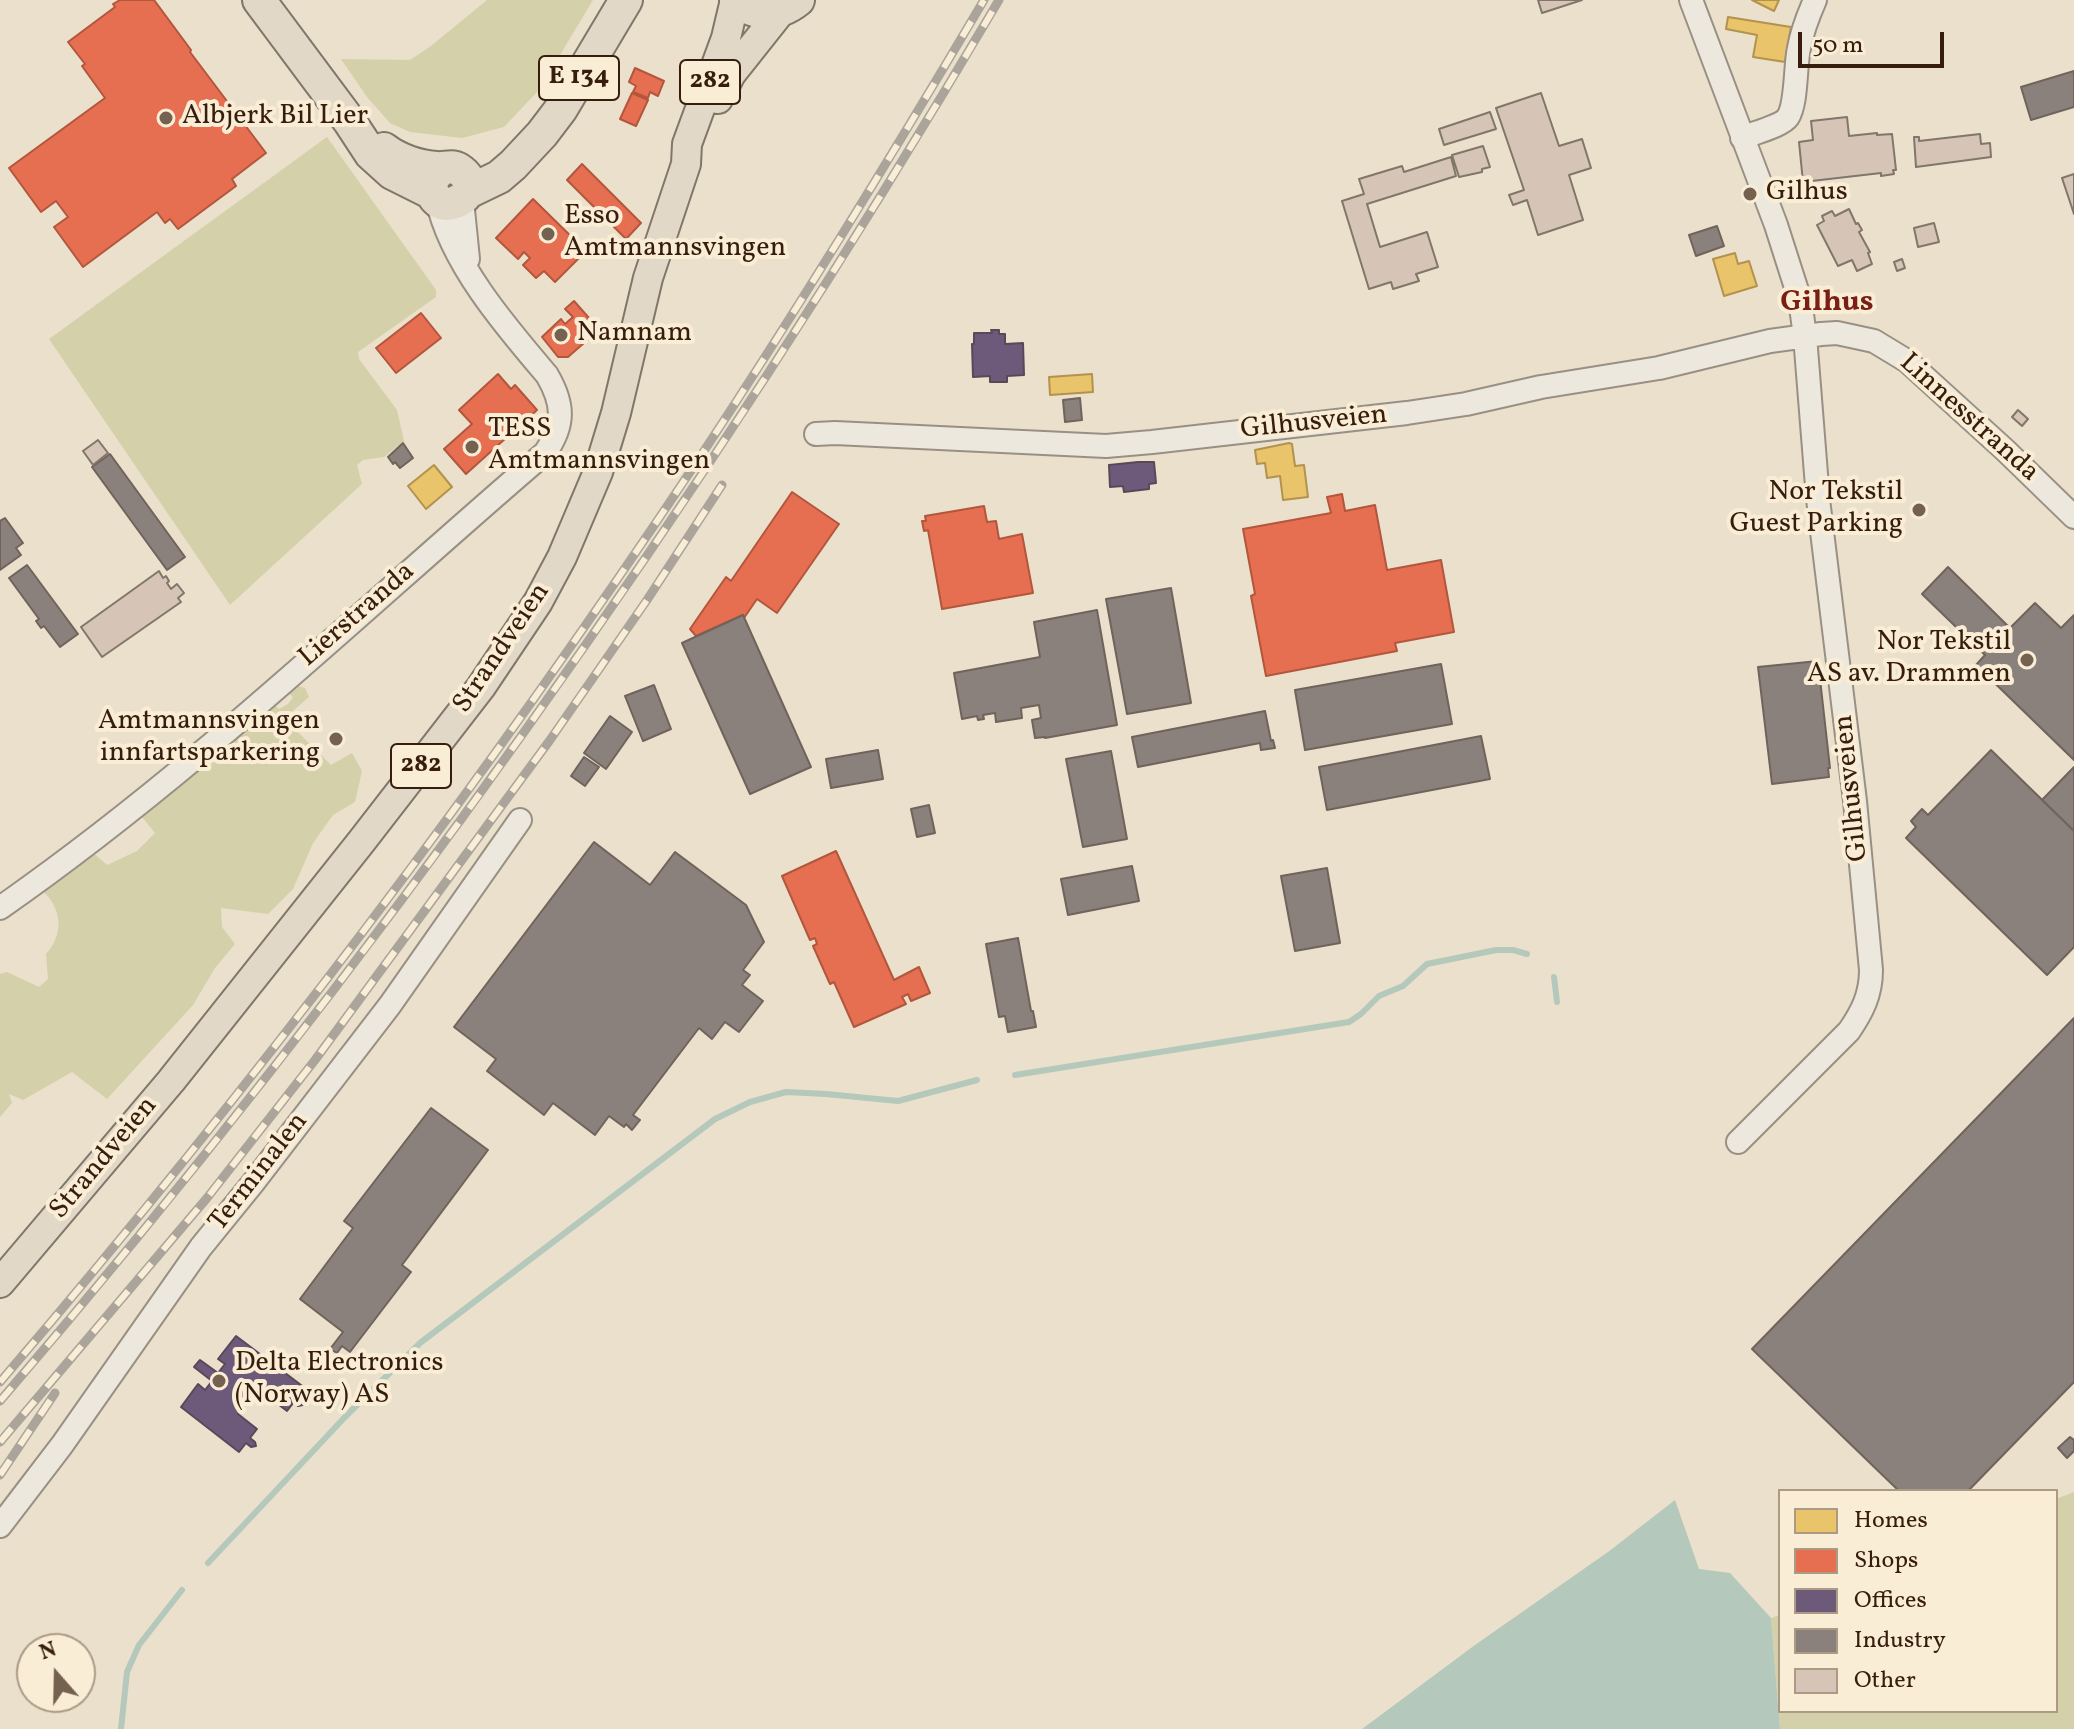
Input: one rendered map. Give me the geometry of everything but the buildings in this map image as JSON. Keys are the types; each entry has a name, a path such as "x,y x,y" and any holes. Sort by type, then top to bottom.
{"highway":[{"path":"259,0 371,154 384,167 403,180 450,187"},
{"name":"E 134","path":"450,187 485,164 525,151 542,134 561,109 626,0"},
{"path":"736,0 757,12 769,13 790,5"}],"main road":[{"name":"Strandveien","path":"0,1283 161,1093 361,842 481,687 538,602 562,557 598,472 616,413 648,278 686,164 687,144 726,38 736,0"},
{"name":"Strandveien","path":"686,164 699,146 719,95 731,74 790,5"}],"street":[{"name":"Gilhusveien","path":"1691,0 1776,225 1800,300 1818,499 1855,795 1871,970 1868,999 1849,1031 1738,1142"},
{"path":"1742,138 1788,117 1792,108 1799,48 1805,22 1815,0"},
{"name":"Lierstranda","path":"0,908 189,762 545,453 559,429 561,413 554,386 469,272 464,232 450,187"},
{"name":"Linnesstranda","path":"1805,336 1837,333 1858,337 1884,346 1907,361 2074,517"},
{"name":"Gilhusveien","path":"816,434 1106,446 1152,442 1422,411 1659,368 1770,341 1805,336"},
{"name":"Terminalen","path":"0,1526 62,1445 201,1247 374,1028 520,820"}],"shaded area":[{"path":"487,0 593,0 539,90 504,127 462,138 410,132 390,123 367,97 341,59 410,60"},
{"path":"327,137 436,290 436,297 358,352 359,359 397,410 404,441 384,457 363,460 357,465 362,484 230,605 49,339"},
{"path":"298,686 305,688 309,697 286,717 291,730 299,733 331,765 352,753 362,771 355,802 333,815 313,843 293,889 268,914 221,908 222,927 235,944 215,968 193,1005 107,1099 72,1072 23,1100 9,1094 12,1103 0,1117 0,974 7,972 39,987 48,979 46,954 56,938 58,922 54,906 44,892 56,873 92,852 107,865 137,851 155,833 142,817 275,705 279,709 288,704 293,697 287,692"},
{"path":"2074,1492 2074,1729 1780,1729 1779,1713 2058,1713 2058,1498"},
{"path":"1675,1500 1699,1569 1730,1573 1771,1618 1780,1729 1362,1729 1475,1645 1608,1552"},
{"path":"1778,1616 1778,1704 1771,1618"}],"waterway":[{"path":"1015,1075 1349,1022 1379,996 1403,986 1427,964 1496,950 1527,954"},
{"path":"1554,977 1557,1002"},
{"path":"208,1563 345,1417 420,1343 715,1119 750,1102 786,1092 898,1101 977,1080"},
{"path":"121,1729 127,1672 139,1645 182,1590"}],"railway":[{"path":"0,1382 186,1159 276,1045 536,696 737,401 984,0"},
{"path":"0,1401 139,1236 274,1068 531,723 772,367 999,0"},
{"path":"0,1442 207,1198 315,1060 550,740 722,485"},
{"path":"0,1475 55,1393"}],"place":[{"name":"Albjerk Bil Lier","path":"166,118"},
{"name":"Gilhus","path":"1750,194"},
{"name":"Esso Amtmannsvingen","path":"548,234"},
{"name":"Namnam","path":"561,335"},
{"name":"TESS Amtmannsvingen","path":"472,447"},
{"name":"Nor Tekstil Guest Parking","path":"1919,510"},
{"name":"Nor Tekstil AS av. Drammen","path":"2027,660"},
{"name":"Amtmannsvingen innfartsparkering","path":"336,739"},
{"name":"Delta Electronics (Norway) AS","path":"219,1381"}],"district":[{"name":"Gilhus","path":"1827,304"}]}
